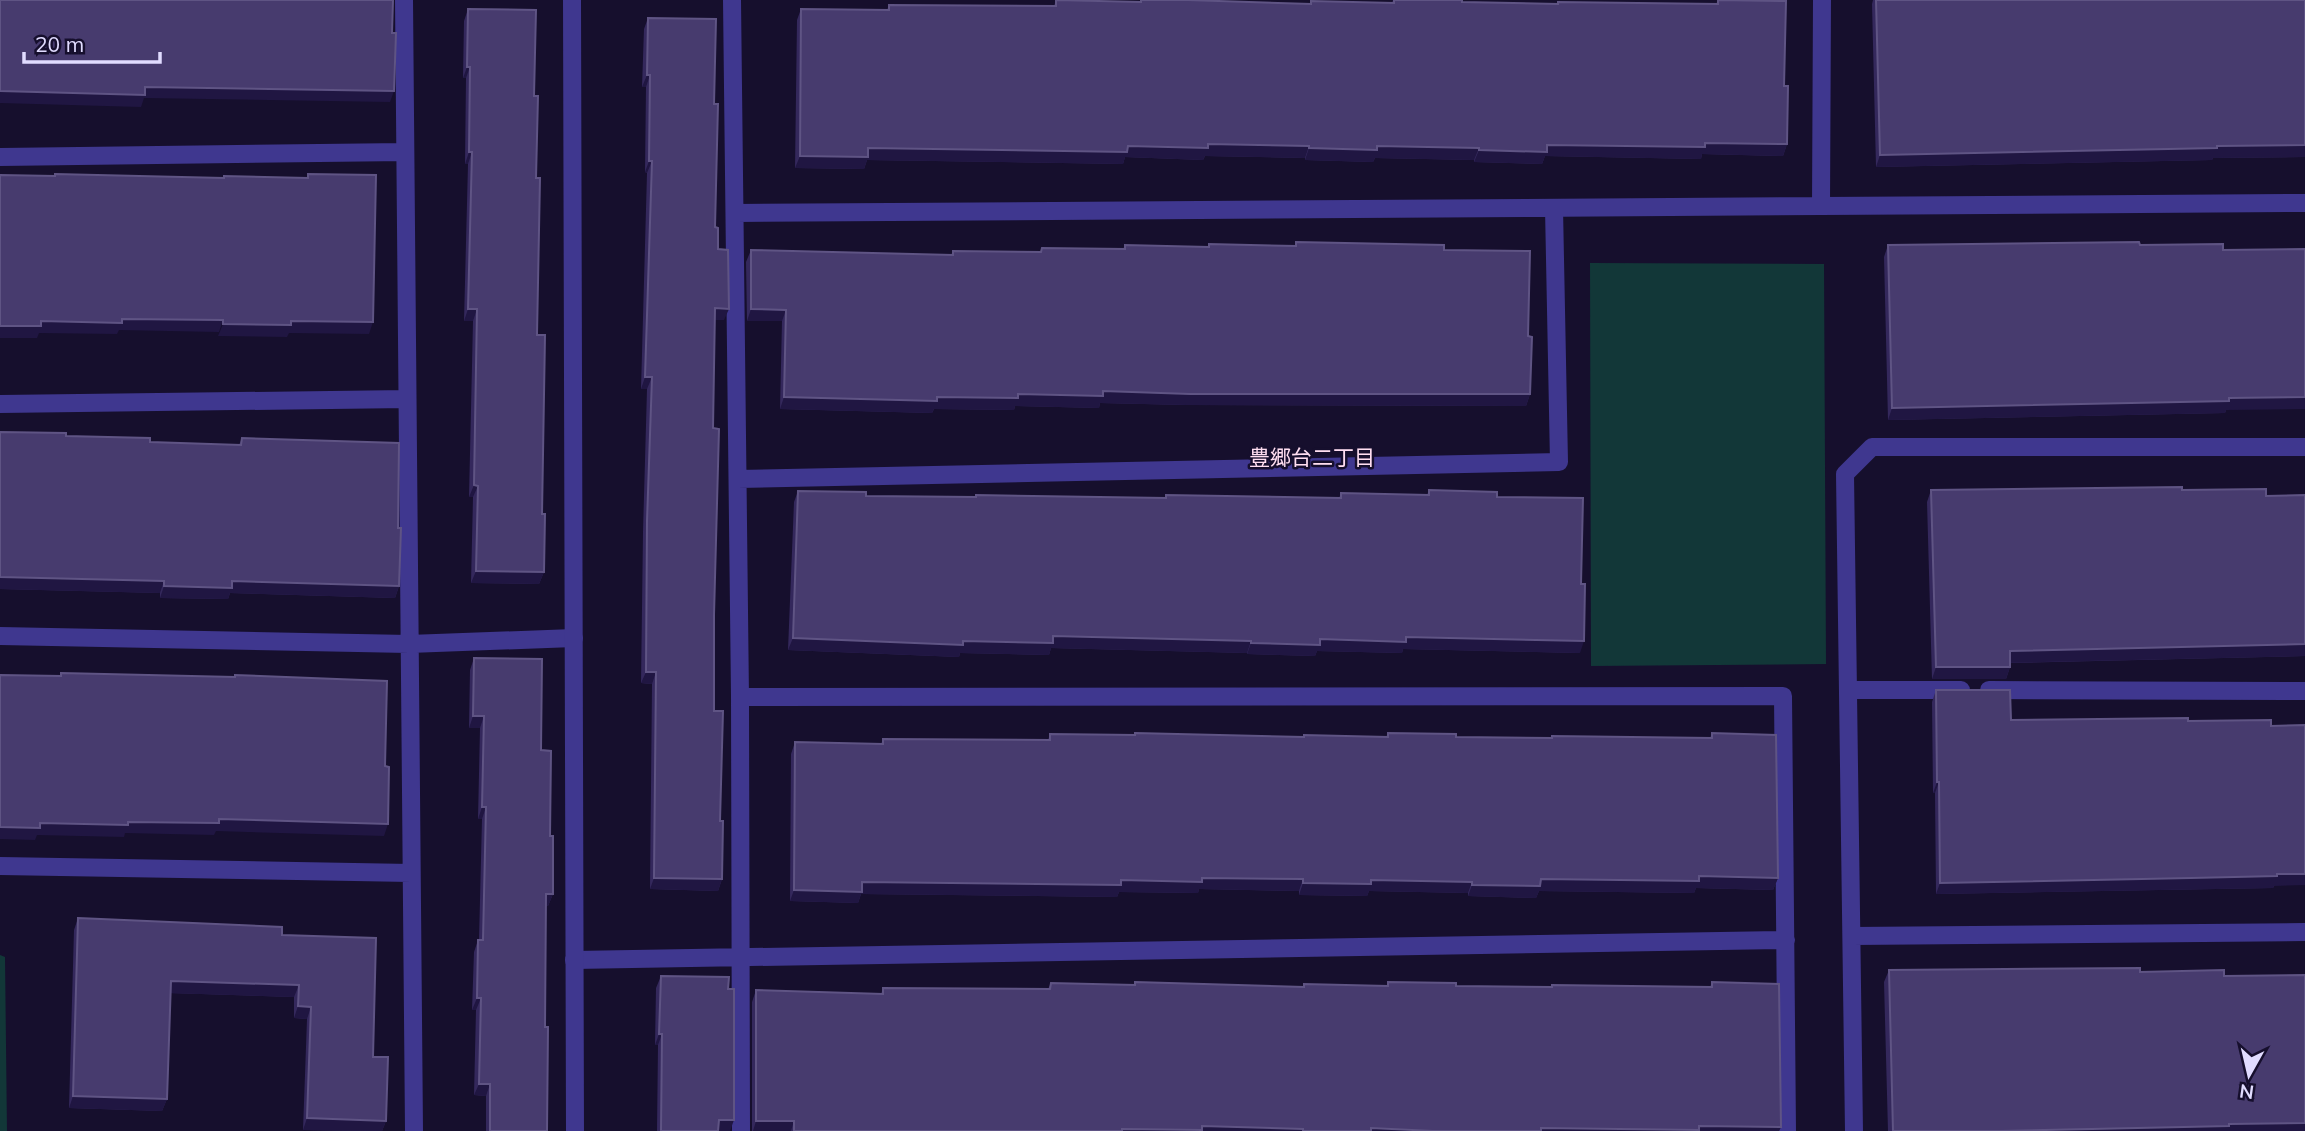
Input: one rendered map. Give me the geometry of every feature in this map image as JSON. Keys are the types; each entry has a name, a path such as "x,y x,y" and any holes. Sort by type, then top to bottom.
{"street":[{"path":"404,0 414,1131"},
{"path":"572,0 575,1131"},
{"path":"732,0 740,696 740,1131"},
{"path":"1821,206 1822,0"},
{"path":"0,157 405,152"},
{"path":"736,214 2305,203"},
{"path":"738,479 1559,462 1554,208"},
{"path":"0,404 407,399"},
{"path":"1854,1131 1845,474 1872,447 2305,447"},
{"path":"0,636 409,644 573,638"},
{"path":"1849,690 2305,691"},
{"path":"740,696 1783,696 1787,1131"},
{"path":"0,866 411,873"},
{"path":"1852,936 2305,932"},
{"path":"574,960 1786,940"}],"green space":[{"path":"1590,263 1824,264 1826,664 1591,666"},
{"path":"0,955 5,957 7,1131 0,1131"}],"building":[{"path":"0,0 393,0 392,33 396,33 394,91 145,87 145,95 0,91"},
{"path":"1056,0 1311,4 1311,1 1394,3 1394,0 1558,4 1718,4 1718,0 1786,1 1784,86 1788,86 1787,144 1705,143 1705,147 1547,145 1547,152 1479,148 1377,146 1377,150 1208,144 1208,148 1128,146 1127,152 868,148 868,157 800,156 801,9 889,10 889,5 1056,6"},
{"path":"1876,0 2305,0 2305,145 1880,155"},
{"path":"468,9 536,10 534,96 538,96 536,178 540,178 537,335 545,335 542,514 545,514 544,572 476,571 478,486 474,485 477,309 468,309 472,152 469,152"},
{"path":"648,18 716,19 714,104 718,104 715,227 718,228 718,249 728,250 729,309 715,308 713,428 719,429 714,711 723,711 720,821 723,821 722,879 654,878 656,672 646,672 652,377 645,377 652,161 649,161"},
{"path":"308,174 376,175 373,322 291,321 291,325 223,324 223,320 122,319 122,323 41,321 41,326 0,326 0,175 224,178 308,178"},
{"path":"1296,242 1444,245 1444,250 1530,251 1530,394 1190,394 1103,391 1103,396 1018,394 1018,398 937,397 937,401 784,397 786,310 751,309 751,250 953,255 953,251 1125,249 1125,245 1296,246"},
{"path":"2139,242 2140,245 2223,244 2223,250 2305,249 2305,397 1892,408 1888,245"},
{"path":"0,432 66,433 66,436 150,438 150,442 241,445 242,438 399,443 399,586 232,581 232,588 164,586 164,581 0,577"},
{"path":"2182,487 2182,490 2266,489 2266,496 2305,495 2305,644 2010,651 2010,667 1936,667 1931,490"},
{"path":"1429,490 1497,492 1497,497 1583,498 1581,584 1585,584 1584,641 1406,637 1406,642 1320,639 1320,645 1053,636 1053,643 963,641 963,645 793,638 798,491 866,492 866,496 1166,498 1166,495 1341,498 1341,493 1429,495"},
{"path":"474,658 542,659 541,750 551,751 550,836 553,836 553,894 546,894 547,1131 490,1131 490,1084 479,1084 481,998 477,998 478,940 483,940 486,807 482,807 484,716 473,716"},
{"path":"61,673 235,675 387,681 385,766 389,767 388,824 219,819 219,823 40,823 40,828 0,827 0,675 61,676"},
{"path":"1936,690 2010,690 2011,720 2188,718 2188,721 2271,720 2271,726 2305,725 2305,874 1940,883"},
{"path":"1388,733 1552,738 1712,738 1712,733 1776,735 1778,878 1699,876 1699,881 1541,879 1540,886 1371,880 1371,884 1303,883 1303,879 1202,878 1202,882 1121,880 1121,885 862,882 862,892 794,890 795,742 883,744 883,739 1050,740 1050,734 1388,737"},
{"path":"78,918 282,927 282,935 376,938 373,1057 388,1057 386,1121 307,1118 311,1007 298,1006 299,985 171,981 167,1099 73,1096"},
{"path":"2140,968 2140,972 2224,970 2224,976 2305,975 2305,1123 1893,1131 1889,970"},
{"path":"661,976 729,977 728,989 734,989 734,1120 719,1120 718,1131 661,1131"},
{"path":"1135,982 1304,987 1304,984 1388,986 1388,982 1552,987 1712,987 1712,982 1779,984 1781,1127 1699,1126 1699,1130 1541,1128 1541,1131 1371,1128 1371,1131 1303,1131 1202,1126 1202,1130 1122,1131 794,1131 794,1121 756,1121 756,990 883,994 883,988 1050,989 1051,983 1135,985"}],"district":[{"name":"豊郷台二丁目","path":"1312,458"}]}
